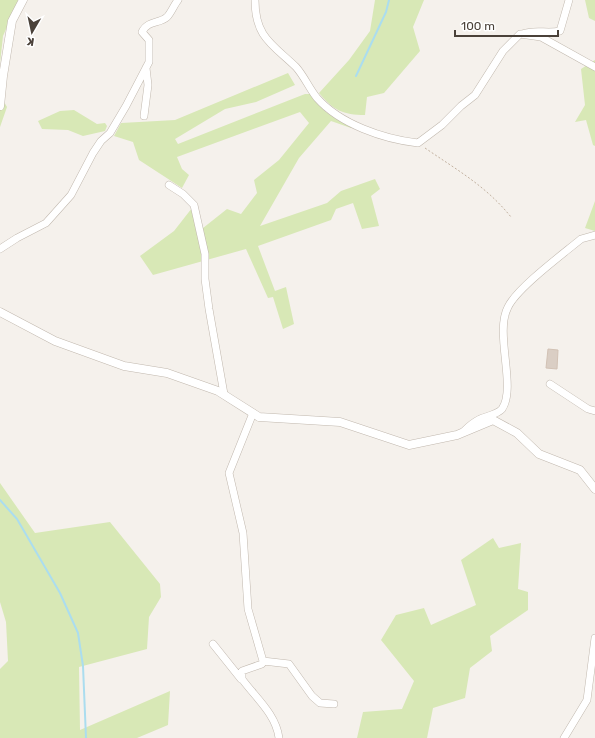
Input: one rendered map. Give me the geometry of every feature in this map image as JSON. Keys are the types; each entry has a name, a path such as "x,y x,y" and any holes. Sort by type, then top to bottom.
{"street":[{"path":"0,106 3,76 12,21 24,0"},
{"path":"0,249 46,224 71,195 93,153 101,141 110,133 126,106 149,62 149,40 142,32 149,23 167,17 178,0"},
{"path":"255,0 255,18 264,38 297,68 316,96 329,110 346,121 381,135 418,143 442,125 461,106 475,95 503,51 520,34 532,30 551,33 560,31 568,0"},
{"path":"520,34 541,37 595,67"},
{"path":"144,116 148,85 146,68"},
{"path":"169,185 183,194 194,204 205,254 205,279 208,309 224,394"},
{"path":"462,432 471,424 501,410 505,402 506,364 503,340 507,308 515,295 582,239 595,235"},
{"path":"0,312 55,341 68,346 124,366 167,373 218,391 259,417 340,422 409,445 462,432 493,420 517,433 539,454 580,470 595,489"},
{"path":"550,384 588,409 595,411"},
{"path":"253,413 229,473 243,533 248,609 263,661"},
{"path":"564,738 588,700 595,638"},
{"path":"213,644 264,706 278,733 279,738"},
{"path":"242,679 242,671 262,664 263,661"},
{"path":"263,661 289,664 312,696 320,703 334,704"}],"path":[{"path":"418,143 473,180 496,199 511,217"}],"green space":[{"path":"0,0 19,0 3,36 0,63"},
{"path":"375,0 424,0 413,27 420,51 384,93 367,97 365,115 344,113 329,104 319,93 349,60 370,31"},
{"path":"585,0 595,0 595,21 589,18"},
{"path":"595,60 595,146 593,145 586,120 575,122 585,105 581,69"},
{"path":"288,73 295,85 256,102 225,109 175,139 178,144 305,94 311,94 326,112 353,126 351,128 331,121 299,158 260,226 327,203 341,191 375,179 380,189 371,196 379,226 362,229 353,203 336,209 331,220 258,246 275,291 286,287 294,324 283,329 273,297 268,298 246,249 153,275 140,256 174,231 192,208 198,232 227,209 241,214 257,193 254,180 279,160 309,123 300,112 177,157 182,169 189,175 182,188 139,160 133,142 114,136 121,123 175,120"},
{"path":"0,95 7,107 0,127"},
{"path":"74,110 97,124 105,123 107,126 105,131 83,136 68,130 42,129 38,121 60,111"},
{"path":"595,201 595,231 585,228"},
{"path":"0,483 35,533 110,522 160,584 161,597 149,617 147,649 79,667 80,730 170,691 168,725 137,738 0,738 0,669 8,661 6,622 0,602"},
{"path":"493,538 499,548 521,543 518,589 528,592 528,610 490,636 492,651 470,668 465,698 433,708 427,738 357,738 363,712 402,709 414,681 381,640 396,615 424,608 431,625 476,605 461,560"}],"building":[{"path":"548,349 558,350 557,369 546,368"}],"waterway":[{"path":"356,76 386,12 389,0"},
{"path":"0,500 17,519 60,593 78,633 83,666 86,738"}]}
